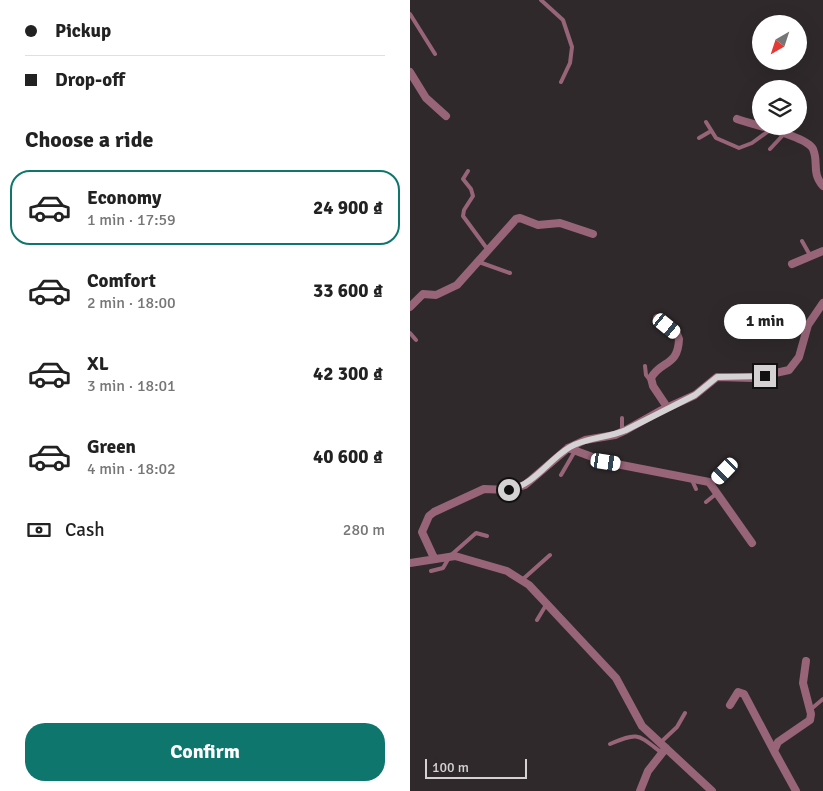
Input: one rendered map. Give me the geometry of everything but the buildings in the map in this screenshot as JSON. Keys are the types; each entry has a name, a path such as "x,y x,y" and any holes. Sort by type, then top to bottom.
{"street":[{"path":"410,72 426,98 446,116"},
{"path":"738,119 752,124"},
{"path":"787,135 804,140 810,144 814,150 816,177 823,186"},
{"path":"410,307 423,294 436,295 457,285 489,251 516,218 538,225 560,223 593,234"},
{"path":"792,264 823,251"},
{"path":"434,558 422,532 429,516 434,512 484,489 509,490 525,484 585,440 622,432 695,395 722,376 753,378 789,370 799,357 808,325 823,303"},
{"path":"657,318 677,334 679,342 674,359 655,373 651,381 667,408"},
{"path":"572,449 606,462 712,484 752,543"},
{"path":"410,563 450,556 465,558 507,571 522,580 616,678 642,726 663,748 712,791"},
{"path":"774,751 778,742 810,720 810,710 803,683 806,660"},
{"path":"730,705 738,692 744,694 796,791"},
{"path":"640,791 648,771 663,748"}],"lane":[{"path":"541,0 563,20 572,47 570,63 561,82"},
{"path":"410,14 435,54"},
{"path":"706,122 716,138 739,148 748,145 763,135"},
{"path":"699,138 711,131"},
{"path":"770,149 783,135"},
{"path":"468,171 463,179 471,188 472,196 464,210 463,216 489,251"},
{"path":"802,241 811,257"},
{"path":"477,262 510,273"},
{"path":"410,332 416,340"},
{"path":"645,366 646,375 651,381"},
{"path":"622,418 622,432"},
{"path":"561,475 572,449"},
{"path":"712,484 725,471"},
{"path":"690,478 696,489"},
{"path":"706,502 718,492"},
{"path":"431,571 443,568 450,556 476,533 487,536"},
{"path":"522,580 550,555"},
{"path":"536,620 546,604"},
{"path":"810,710 823,698"},
{"path":"610,744 634,735 663,748 685,713"}],"route":[{"path":"509,490 525,484 568,448 585,440 615,435 626,430 660,411 695,395 717,377 753,378 765,376"}]}
